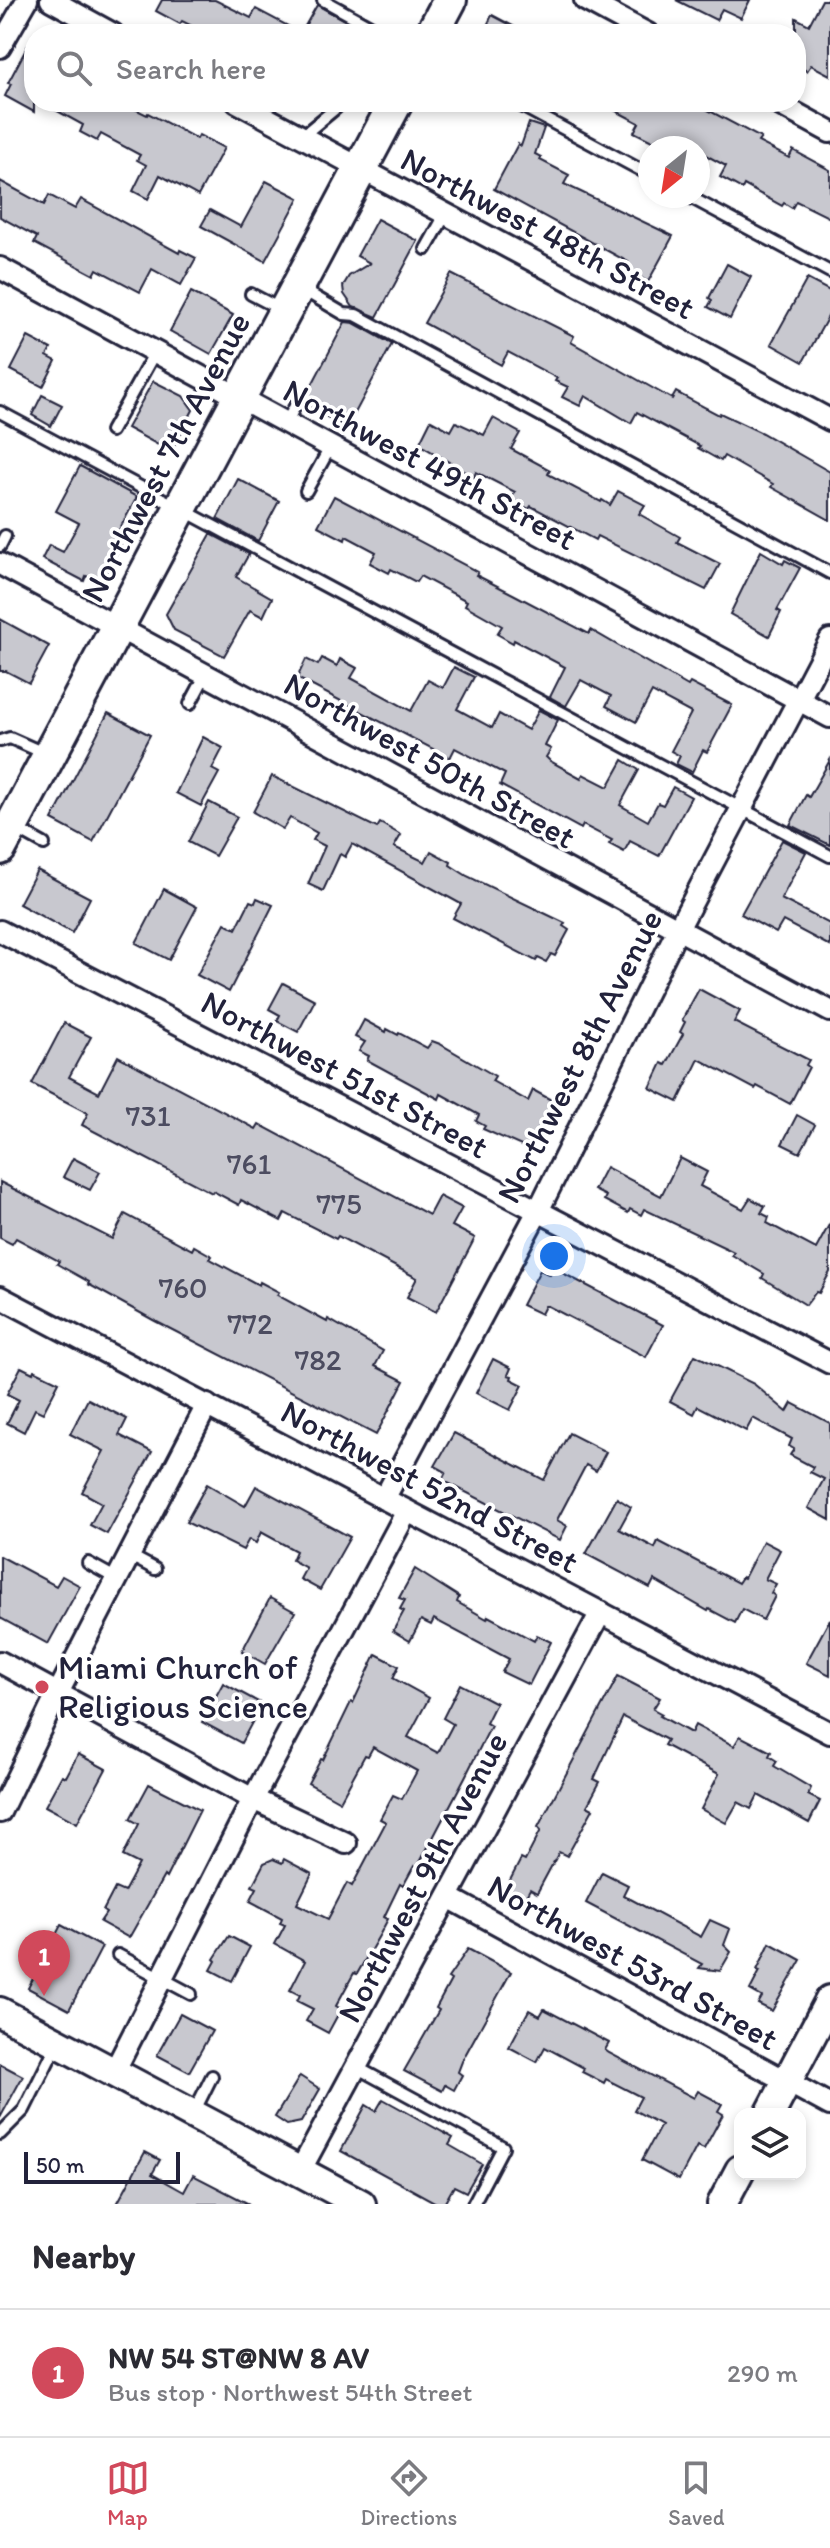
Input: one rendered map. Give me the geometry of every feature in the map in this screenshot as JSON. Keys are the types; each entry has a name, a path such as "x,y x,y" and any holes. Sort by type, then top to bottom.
{"main road":[{"path":"437,24 450,0"},
{"name":"Northwest 7th Avenue","path":"6,837 388,112"},
{"path":"773,2108 830,2000"},
{"path":"0,2012 361,2204"},
{"path":"722,2204 735,2180"}],"street":[{"path":"0,47 27,0"},
{"path":"51,0 95,24"},
{"path":"585,0 629,24"},
{"name":"Northwest 48th Street","path":"255,112 828,415"},
{"path":"793,112 830,132"},
{"name":"Northwest 49th Street","path":"0,268 830,717"},
{"name":"Northwest 50th Street","path":"0,564 830,1011"},
{"name":"Northwest 8th Avenue","path":"384,1499 538,1211 677,931 830,640"},
{"name":"Northwest 51st Street","path":"0,931 830,1363"},
{"name":"Northwest 52nd Street","path":"0,1297 830,1733"},
{"path":"0,1812 207,1405"},
{"path":"114,2072 253,1799 407,1511"},
{"name":"Northwest 9th Avenue","path":"300,2171 601,1612"},
{"path":"0,1662 253,1799 346,1843"},
{"name":"Northwest 53rd Street","path":"448,1897 830,2105"}],"lane":[{"path":"323,0 366,24"},
{"path":"301,137 331,112"},
{"path":"533,112 638,169"},
{"path":"710,208 830,272"},
{"path":"426,249 445,215"},
{"path":"251,294 292,299 356,315 830,573"},
{"path":"111,431 155,352"},
{"path":"286,423 299,399"},
{"path":"0,412 830,856"},
{"path":"306,491 331,446"},
{"path":"190,704 206,674"},
{"path":"0,741 10,738 49,755"},
{"path":"6,837 44,844"},
{"path":"129,1555 155,1569"},
{"path":"88,1563 117,1579"},
{"path":"118,1955 191,1994"},
{"path":"0,2134 24,2110 58,2042"},
{"path":"356,2067 503,2147 473,2204"},
{"path":"193,2114 212,2076"}],"building":[{"path":"162,0 215,0 251,18 256,9 284,24 188,24 182,21 180,24 156,11"},
{"path":"676,0 750,0 741,18 722,9 716,20"},
{"path":"822,0 830,0 830,75 811,65 806,70 806,24 796,24 796,18 809,25"},
{"path":"317,5 348,24 306,24"},
{"path":"492,15 509,24 488,24"},
{"path":"24,53 24,106 5,96 11,84 8,83"},
{"path":"59,112 148,113 197,139 199,135 224,148 198,196 160,175 148,199 133,191 146,165 137,160 140,155 101,134 97,141 80,132 83,125"},
{"path":"618,112 712,112 761,138 758,142 789,158 793,150 830,170 830,218 796,201 792,208 784,203 782,206 744,185 742,189 720,177 726,166 710,157 710,136 642,136 634,132 639,123"},
{"path":"529,123 544,128 535,154 541,157 540,160 569,175 564,184 673,236 648,282 624,269 628,262 494,189 518,144 521,146"},
{"path":"0,181 44,205 49,195 75,209 81,199 179,253 180,250 196,258 181,285 152,269 140,292 97,269 94,275 34,243 37,237 0,217"},
{"path":"266,181 299,198 265,261 201,226 210,210 241,227"},
{"path":"377,219 418,241 377,317 353,307 344,294 343,286 349,276 370,263 357,256"},
{"path":"727,264 751,277 730,319 708,307 712,300 709,298"},
{"path":"451,274 574,336 571,342 672,399 676,392 762,433 830,472 830,520 724,456 721,461 637,412 631,423 585,396 580,406 562,397 568,387 555,381 557,378 508,352 501,365 424,323"},
{"path":"807,279 830,291 830,313 803,362 771,344"},
{"path":"191,292 233,315 211,354 170,331"},
{"path":"345,322 354,323 392,344 347,428 305,405 306,396"},
{"path":"28,337 51,349 47,356 56,361 43,387 11,370"},
{"path":"153,381 183,396 193,410 171,452 127,428"},
{"path":"42,395 62,405 51,426 32,415"},
{"path":"493,418 520,433 511,449 550,470 548,474 610,505 618,491 645,505 639,514 680,537 677,542 720,564 706,590 597,536 595,540 531,506 529,509 511,499 515,492 476,472 474,477 419,444 431,420 451,431 456,422 484,435"},
{"path":"80,466 137,497 113,541 121,545 100,583 86,576 84,581 42,559 49,545 63,552 79,523 56,511"},
{"path":"238,479 279,501 258,541 217,519"},
{"path":"334,496 478,572 476,575 589,634 591,630 688,686 690,683 732,705 707,752 703,750 692,772 676,764 680,756 671,751 691,713 652,692 636,722 606,706 611,696 581,680 566,706 550,697 565,667 497,634 502,626 465,605 467,601 420,576 416,582 391,569 389,573 370,563 376,552 318,526"},
{"path":"211,534 249,554 236,577 272,598 263,617 250,610 224,656 174,630 166,614"},
{"path":"761,551 783,564 785,560 800,568 777,610 781,612 769,636 730,614"},
{"path":"0,619 49,646 29,683 0,671"},
{"path":"322,658 337,666 340,659 357,668 351,678 411,711 428,680 443,688 454,667 474,677 457,709 492,728 499,714 528,730 539,710 558,720 545,746 551,749 546,757 550,761 581,778 583,774 608,787 623,760 639,770 620,805 648,821 658,803 663,805 673,787 691,797 659,856 630,841 624,852 609,844 612,840 583,825 581,829 500,785 505,774 455,748 450,758 297,678 306,659 318,665"},
{"path":"108,713 150,735 93,842 52,820"},
{"path":"203,737 223,748 212,769 219,773 201,806 176,793"},
{"path":"830,760 830,845 790,825"},
{"path":"272,776 377,828 380,823 401,835 394,847 425,862 431,851 467,876 565,923 563,926 569,930 555,956 551,954 546,962 538,958 536,961 453,918 461,904 352,844 345,857 340,854 323,891 308,884 325,846 313,840 317,833 290,818 283,829 253,812"},
{"path":"209,802 237,817 215,856 188,842"},
{"path":"782,840 806,852 781,899 830,924 830,946 783,921 776,933 741,914"},
{"path":"37,870 90,898 72,933 19,904"},
{"path":"164,889 197,907 169,960 136,943"},
{"path":"257,898 273,905 229,992 197,975 225,923 236,929 250,901 255,903"},
{"path":"283,983 315,1000 298,1032 277,1021 280,1015 269,1009"},
{"path":"699,989 740,1011 734,1022 809,1060 806,1065 809,1067 790,1104 699,1059 678,1102 650,1088 662,1063 666,1065 683,1034 680,1032 685,1022 682,1020"},
{"path":"364,1020 427,1048 432,1041 440,1044 495,1076 492,1081 528,1101 533,1090 553,1101 528,1149 483,1129 485,1126 476,1121 479,1115 441,1094 439,1099 367,1060 369,1056 359,1051 365,1042 355,1037"},
{"path":"64,1023 91,1037 69,1077 99,1093 118,1056 256,1129 259,1124 429,1215 439,1196 462,1208 452,1226 475,1238 436,1312 407,1297 417,1278 338,1236 336,1239 285,1213 281,1221 241,1200 239,1205 82,1125 88,1113 32,1084"},
{"path":"797,1115 815,1125 800,1153 782,1144"},
{"path":"73,1158 100,1172 90,1190 63,1177"},
{"path":"680,1158 707,1172 700,1186 743,1209 750,1198 765,1206 761,1213 769,1217 767,1223 816,1249 830,1223 830,1272 819,1293 816,1292 806,1305 762,1278 764,1274 732,1255 734,1252 644,1209 641,1215 630,1209 628,1213 604,1200 606,1196 594,1190 606,1167 661,1196"},
{"path":"0,1182 112,1239 125,1214 192,1250 194,1246 212,1256 210,1259 279,1292 277,1295 327,1322 328,1319 383,1351 375,1366 404,1381 376,1435 155,1321 88,1284 57,1264 59,1261 16,1238 12,1244 0,1238"},
{"path":"553,1268 663,1325 646,1357 548,1306 541,1314 522,1305 540,1270 550,1275"},
{"path":"695,1355 754,1384 787,1412 792,1403 830,1423 830,1520 808,1508 824,1479 810,1472 813,1467 790,1455 794,1449 789,1446 792,1439 753,1418 746,1431 698,1406 694,1414 670,1401"},
{"path":"493,1359 511,1368 508,1375 523,1385 510,1410 476,1393"},
{"path":"21,1367 59,1382 43,1413 35,1409 24,1432 7,1423 19,1400 7,1394"},
{"path":"88,1399 127,1419 119,1435 152,1452 107,1534 90,1525 102,1503 82,1492 104,1451 70,1434"},
{"path":"454,1433 544,1480 569,1433 606,1452 596,1471 586,1465 557,1520 567,1526 560,1540 442,1480 446,1472 435,1466"},
{"path":"207,1484 245,1506 256,1486 350,1537 320,1590 300,1579 306,1568 292,1560 296,1551 261,1532 256,1543 249,1539 243,1550 186,1522"},
{"path":"617,1498 631,1507 619,1529 655,1548 658,1541 738,1583 744,1578 763,1541 780,1550 765,1579 776,1584 771,1593 775,1596 763,1620 742,1609 735,1623 654,1580 650,1588 586,1554"},
{"path":"0,1556 56,1586 62,1576 80,1586 48,1644 0,1618"},
{"path":"415,1569 459,1597 457,1602 487,1619 488,1616 534,1641 537,1635 551,1642 529,1685 502,1672 509,1659 434,1619 431,1625 421,1620 410,1641 393,1631 404,1611 400,1609 405,1600 399,1598"},
{"path":"270,1598 295,1612 265,1664 242,1651"},
{"path":"830,1619 830,1675 806,1663"},
{"path":"376,1654 399,1666 393,1678 429,1698 408,1737 438,1753 453,1724 443,1718 460,1684 496,1703 486,1723 491,1726 417,1868 414,1866 403,1886 400,1884 384,1917 388,1919 336,2006 341,2009 328,2033 306,2021 313,2009 297,2001 300,1995 290,1990 305,1961 275,1944 285,1925 280,1923 282,1918 250,1901 257,1888 252,1886 264,1863 273,1859 282,1863 284,1859 312,1874 297,1904 328,1919 347,1883 352,1886 386,1822 380,1819 393,1795 402,1799 417,1771 373,1747 368,1756 365,1755 340,1801 308,1783 323,1760"},
{"path":"618,1676 660,1698 653,1709 691,1733 695,1725 734,1746 740,1736 771,1752 769,1756 777,1761 774,1766 811,1788 808,1795 820,1801 809,1823 758,1795 751,1809 738,1802 726,1823 701,1809 719,1774 664,1745 667,1740 623,1717 594,1779 600,1782 587,1806 593,1809 567,1856 559,1852 537,1893 530,1889 525,1898 506,1888 521,1859 525,1861 541,1830 538,1827"},
{"path":"223,1683 262,1704 241,1743 202,1722"},
{"path":"78,1754 106,1769 77,1823 45,1806"},
{"path":"149,1784 200,1810 166,1878 164,1876 129,1938 100,1922 115,1888 124,1892 139,1864 123,1856 139,1824 130,1819"},
{"path":"602,1872 628,1885 623,1895 701,1937 710,1920 730,1929 724,1945 731,1952 720,1971 699,1968 702,1964 586,1903"},
{"path":"61,1925 102,1947 69,2010 28,1988"},
{"path":"229,1936 250,1947 232,1981 211,1970 216,1961 214,1959"},
{"path":"770,1943 801,1960 772,2011 758,2004 762,1997 750,1990"},
{"path":"468,1949 511,1972 463,2059 458,2072 462,2075 454,2090 445,2085 442,2091 404,2071 439,2010 436,2008 451,1980 448,1978"},
{"path":"544,2009 609,2043 605,2050 609,2053 694,2098 698,2091 722,2104 718,2111 723,2114 704,2149 697,2146 679,2180 642,2160 661,2125 634,2110 641,2097 606,2079 604,2083 582,2072 584,2068 545,2047 537,2062 509,2047 529,2010 540,2016"},
{"path":"180,2014 212,2031 189,2072 157,2055"},
{"path":"0,2064 23,2076 0,2118"},
{"path":"300,2076 320,2089 301,2122 287,2125 275,2117"},
{"path":"383,2099 453,2138 449,2145 482,2164 466,2192 454,2186 444,2204 438,2204 341,2151 366,2105 376,2111"},
{"path":"145,2152 160,2160 152,2174 184,2192 193,2175 249,2204 117,2204"}],"place":[{"name":"Miami Church of Religious Science","path":"42,1687"},
{"name":"NW 54 ST@NW 8 AV","path":"44,1996"}]}
